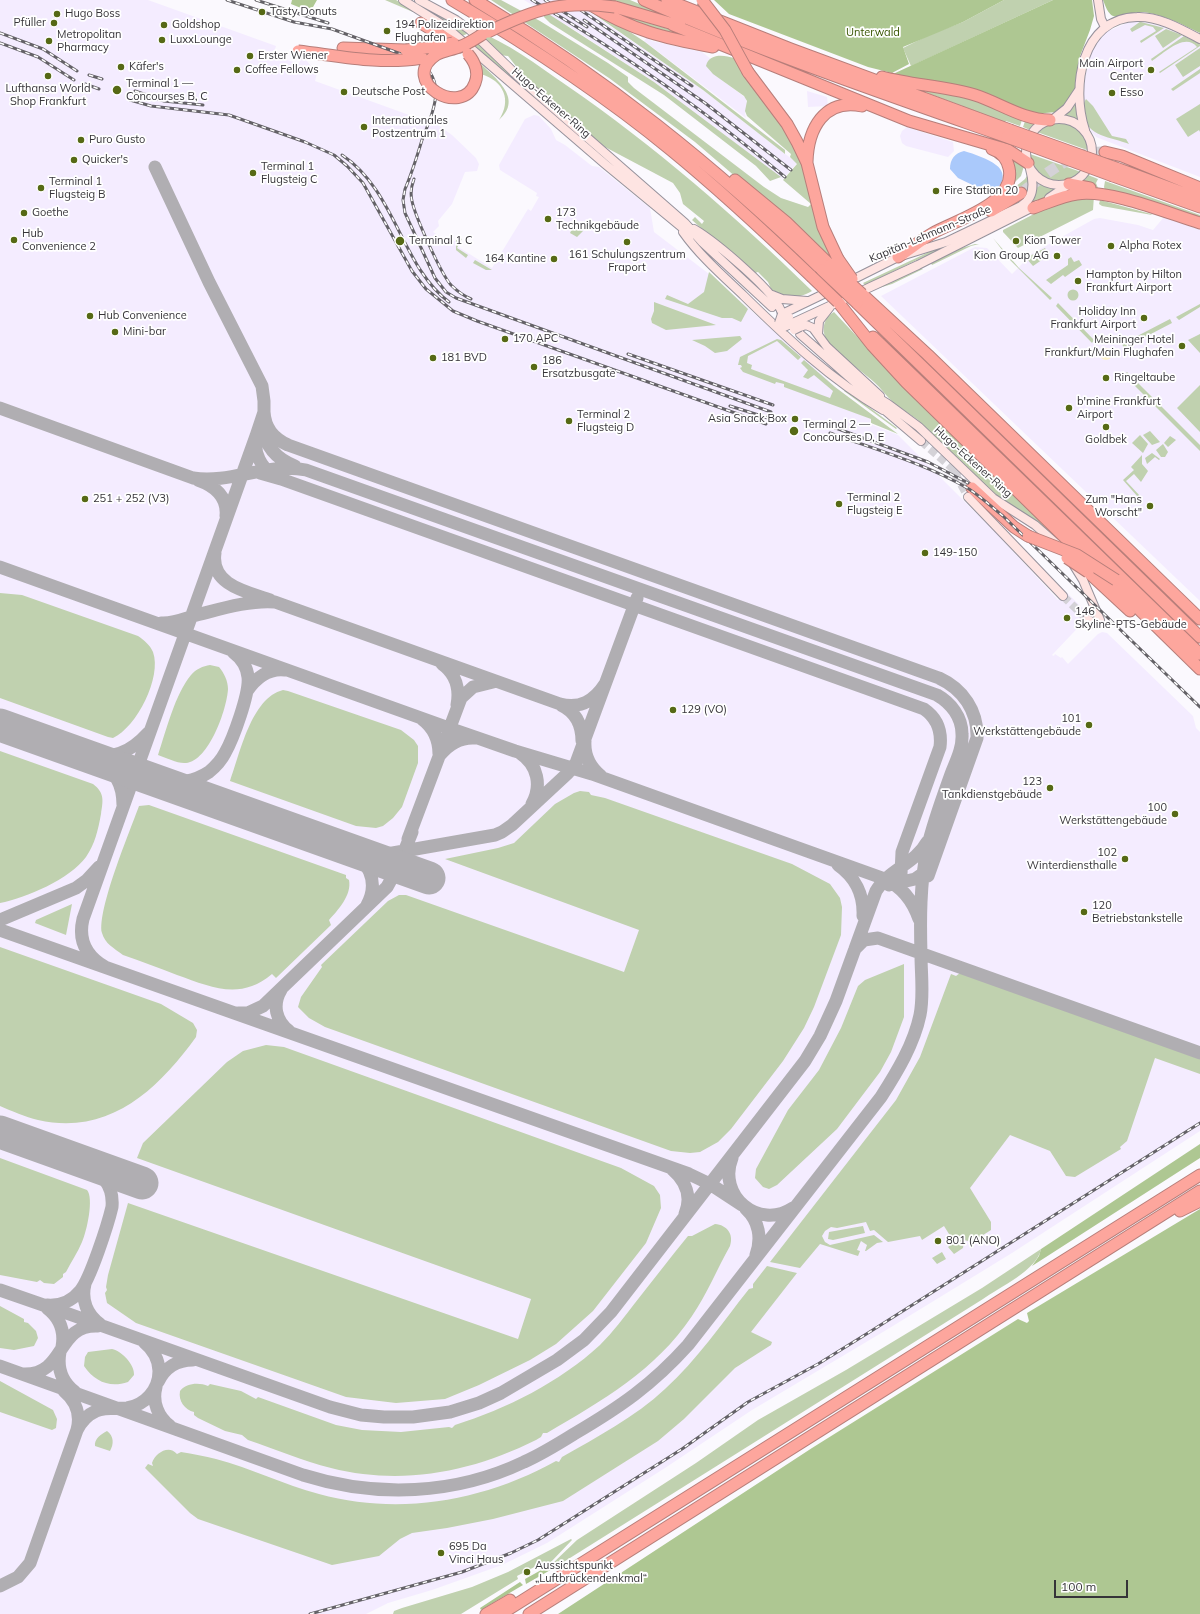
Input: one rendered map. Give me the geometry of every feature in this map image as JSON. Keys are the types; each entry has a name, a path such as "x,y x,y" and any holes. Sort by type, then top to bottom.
{"highway":[{"path":"452,0 541,55 634,121 709,182 811,276 840,306 1200,654"},
{"path":"475,0 533,35 597,78 675,139 761,212 830,264 862,299 1200,637"},
{"path":"527,13 545,0"},
{"path":"584,0 623,23 648,33 745,55"},
{"path":"644,0 686,19 765,49 1114,172 1200,199"},
{"path":"667,0 1008,134"},
{"path":"702,0 725,30 748,72 786,124 807,163 821,222 830,245 830,264 862,299 928,355 1200,619"},
{"path":"298,51 380,61 407,60 436,55 461,47 483,34 551,3 566,1 589,1 615,7 673,25 765,49"},
{"path":"421,23 468,54 476,68 476,82 466,94 453,97 438,93 431,88 425,80 425,70 436,55"},
{"path":"673,25 930,129 1008,150 1029,166"},
{"path":"343,48 406,50 434,47 483,34"},
{"path":"850,71 963,92 995,102 1031,118 1051,120"},
{"path":"807,163 811,133 818,120 839,107 849,105 878,109"},
{"path":"898,257 932,234 992,203 1006,190 1010,175 1006,160 994,150 971,140"},
{"path":"1105,152 1122,156 1200,188"},
{"path":"1114,172 1200,207"},
{"path":"1068,184 1106,192 1120,198 1200,223"},
{"path":"898,257 982,216 1021,193"},
{"path":"1033,208 1063,197 1078,194 1097,194 1120,198"},
{"path":"840,306 872,345 906,382 1200,669"},
{"path":"970,492 1014,527 1074,562 1088,572 1200,677"},
{"path":"1028,536 1077,555 1139,595"},
{"path":"1112,1229 1200,1165"},
{"path":"501,1614 1200,1175"},
{"path":"533,1612 1200,1191"},
{"path":"1140,1229 1200,1201"},
{"path":"486,1614 524,1593 558,1578"}],"street":[{"name":"Hugo-Eckener-Ring","path":"403,0 446,26 702,242 772,307"},
{"name":"Hugo-Eckener-Ring","path":"419,0 470,30 531,89 683,226 709,262 846,387 886,407"},
{"path":"1098,0 1101,19 1105,27"},
{"path":"1079,90 1067,108 1051,120 1040,125 1028,139 1026,153 1029,166 1036,176 1045,183 1057,186 1068,184 1085,173 1093,159 1092,143 1085,130 1079,108 1079,90 1086,52 1097,34 1105,27 1122,19 1144,17 1167,24 1200,39"},
{"path":"421,23 446,26"},
{"path":"1051,120 1068,120 1079,125 1085,130"},
{"name":"Kapitän-Lehmann-Straße","path":"782,328 790,318 810,301 898,257 946,242 1025,204 1032,194 1033,182 1029,166"},
{"name":"Kapitän-Lehmann-Straße","path":"818,334 821,317 918,265 1033,208 1059,193 1068,184"},
{"name":"Hugo-Eckener-Ring","path":"683,226 715,244 769,293 790,318 862,388 886,407 924,432 993,498 1035,525 1054,541 1066,554 1083,580 1093,621"},
{"path":"769,293 782,299 810,301"},
{"name":"Kapitän-Lehmann-Straße","path":"790,318 840,306"},
{"path":"782,328 790,318"},
{"path":"782,328 790,318"},
{"path":"790,318 810,326 818,334"},
{"name":"Hugo-Eckener-Ring","path":"818,334 824,345 867,382 886,407 921,441"},
{"path":"970,492 1063,596"}],"shaded area":[{"path":"0,0 148,0 276,46 273,55 299,64 301,58 306,60 317,73 315,81 423,120 425,116 452,135 476,158 479,164 477,171 465,172 452,204 438,221 439,226 433,232 446,240 456,241 455,245 492,268 528,209 531,211 539,197 536,196 537,193 500,170 499,165 525,119 534,115 539,116 551,129 556,140 565,145 592,166 599,167 650,208 654,232 717,280 871,419 870,424 898,435 997,534 1058,600 1066,592 1090,615 1052,655 1054,656 1055,654 1061,658 1062,657 1068,664 1098,634 1102,632 1107,633 1193,716 1196,728 1200,732 1200,1131 1012,1253 752,1410 665,1468 547,1543 502,1565 432,1590 388,1603 366,1614 0,1614"},
{"path":"524,0 572,0 703,90 797,163 783,179 654,82 573,29"},
{"path":"1132,21 1142,21 1164,27 1200,44 1200,177 1096,137 1088,128 1083,117 1083,86 1092,48 1106,32"},
{"path":"647,37 652,41 702,52 711,59 709,61 710,71 746,98 746,118 644,41"},
{"path":"807,91 827,97 828,106 808,107"},
{"path":"907,127 953,142 954,151 948,157 906,146 902,143 900,136 902,131"},
{"path":"1164,217 1200,228 1200,601 881,296 975,247 987,248 1012,274 1026,260 1026,257 1094,219 1100,218 1138,225 1153,230"}],"green space":[{"path":"292,0 317,0 313,7 306,10 291,4"},
{"path":"385,0 396,0 414,10 413,12"},
{"path":"491,0 501,0 540,21 608,63 628,77 628,82 634,88 764,187 781,198 808,207 811,204 783,180 797,164 790,157 791,154 747,116 745,111 747,101 744,96 713,74 706,66 710,59 717,56 734,58 745,78 796,146 834,261 695,142 609,78"},
{"path":"607,0 630,0 700,29"},
{"name":"Unterwald","path":"714,0 1004,0 963,22 903,47 909,64 892,73 868,67 729,14"},
{"path":"1004,0 1053,0 911,66 903,48 929,35 963,22"},
{"path":"1053,0 1092,0 1094,16 1080,56 1075,90 1071,100 1057,112 1033,114 893,74"},
{"path":"1103,0 1200,0 1200,33 1172,20 1151,13 1140,12 1116,17 1113,16 1108,11"},
{"path":"597,6 699,39 670,37"},
{"path":"588,10 624,28 645,42 785,150 785,154 703,90"},
{"path":"544,11 654,82 781,177 770,181 756,166 664,95 550,23 544,17"},
{"path":"432,13 448,19 469,33 462,36"},
{"path":"1141,21 1164,28 1141,43 1140,41 1156,31 1153,27 1145,25 1132,32 1130,29"},
{"path":"1166,29 1182,35 1163,48 1155,36"},
{"path":"475,30 522,54 631,132 724,209 812,291 801,296 792,297 772,291 768,282 758,272 755,273 748,270 692,220 695,217 702,224 704,221 683,204 680,193 673,183 605,147 530,84 508,56 494,50"},
{"path":"1184,36 1200,44 1200,46 1160,73 1159,72 1197,47 1192,43 1187,42 1174,45 1152,61 1151,59"},
{"path":"479,43 523,84 520,87 473,46"},
{"path":"1200,48 1200,66 1183,77 1175,65"},
{"path":"477,60 498,80 508,95 509,103 506,112 499,120 505,105 504,92 495,81 481,74"},
{"path":"1200,69 1200,73 1173,91 1171,89"},
{"path":"906,85 949,91 1023,117 1020,126 1006,121 1005,122"},
{"path":"1086,99 1093,106 1112,136 1126,139 1129,144 1101,135 1089,127 1086,122 1083,108"},
{"path":"1076,101 1080,121 1079,122 1063,116"},
{"path":"1200,104 1200,132 1199,130 1188,137 1176,119"},
{"path":"1026,118 1040,122 1030,130 1023,127"},
{"path":"1052,122 1066,122 1076,127 1086,140 1090,151 1037,132"},
{"path":"1030,154 1081,172 1074,179 1066,183 1050,181 1042,177 1036,170 1032,163"},
{"path":"1014,155 1024,166 1021,176 1012,185 1009,160"},
{"path":"1028,174 1030,177 1028,196 1021,186 1004,196 1025,179"},
{"path":"1088,175 1098,179 1096,183 1098,188 1078,185"},
{"path":"1035,179 1046,186 1061,189 994,222 1022,208"},
{"path":"1105,181 1200,215 1200,218 1105,190"},
{"path":"1094,196 1093,210 1018,248 1003,232 1003,230 1061,200"},
{"path":"1100,200 1152,215 1102,206 1099,204"},
{"path":"573,227 583,231 577,237 570,233"},
{"path":"978,229 979,230 865,285 863,283"},
{"path":"458,237 462,239 457,248 468,255 466,258 456,250 456,241"},
{"path":"993,238 1019,268 1052,298 1050,300 1009,259"},
{"path":"975,244 979,244 971,246 932,265 930,262 955,250"},
{"path":"1045,248 1049,255 1033,266 1026,258"},
{"path":"1071,257 1074,262 1079,260 1082,265 1065,277 1063,275 1051,284 1046,280 1068,265 1068,259"},
{"path":"475,260 492,270 486,270 473,263"},
{"path":"920,268 923,269 892,284 879,288"},
{"path":"709,272 748,309 741,322 732,318 722,318 665,299 667,295 688,304 704,292"},
{"path":"1071,290 1075,290 1077,291 1077,299 1071,300 1068,297 1068,293"},
{"path":"654,302 716,325 666,330 652,323 651,319 654,311"},
{"path":"1058,303 1094,340 1092,343 1056,306"},
{"path":"1200,304 1200,307 1179,320 1176,317"},
{"path":"834,312 908,391 1058,536 1056,537 998,497 917,419 893,402 874,382 829,344 824,335 824,324 828,317"},
{"path":"1170,319 1172,323 1124,348 1122,344"},
{"path":"1200,334 1200,353 1188,340"},
{"path":"740,336 742,339 727,351 715,353 692,340"},
{"path":"777,339 781,340 801,357 798,360 777,341 748,356 747,363 752,365 751,369 830,398 833,391 814,375 808,379 803,377 808,370 801,363 804,360 835,387 898,434 871,423 871,419 784,387 784,384 776,382 775,384 743,372 740,368 742,367 741,365 738,365 740,357"},
{"path":"1127,372 1200,445 1200,451 1124,375"},
{"path":"1200,385 1200,432 1177,408"},
{"path":"846,390 897,428 896,429 844,391"},
{"path":"1150,431 1160,442 1152,445 1143,435"},
{"path":"1140,435 1148,444 1143,453 1132,443"},
{"path":"1170,436 1176,440 1168,447 1164,443"},
{"path":"1163,444 1168,452 1165,457 1161,457 1156,450"},
{"path":"1152,453 1160,459 1159,460 1155,457 1147,464 1145,458"},
{"path":"1142,455 1142,464 1148,471 1141,482 1134,474 1126,481 1140,496 1138,497 1123,480 1134,470 1131,467"},
{"path":"0,593 22,595 138,636 149,645 153,652 155,662 151,687 139,713 122,732 113,738 108,737 0,698"},
{"path":"210,665 221,669 228,689 227,698 220,721 209,744 194,760 186,763 176,762 158,755 176,702 185,683 195,671"},
{"path":"283,690 401,730 414,740 418,746 418,763 402,807 393,818 383,826 376,828 356,826 230,781 248,728 255,715 272,695"},
{"path":"0,751 93,784 100,791 103,801 99,826 94,842 86,857 79,865 59,880 47,886 22,897 0,903"},
{"path":"580,791 589,792 591,795 605,798 792,864 830,884 840,898 842,907 841,935 814,1007 804,1028 783,1061 731,1129 718,1142 700,1152 690,1153 671,1151 325,1027 309,1018 298,1007 301,997 322,967 321,965 388,901 399,895 406,895 624,972 639,930 445,859 498,848 514,843 555,804"},
{"path":"149,805 346,875 346,878 349,880 348,891 344,902 329,920 331,925 276,978 272,974 260,982 248,987 237,989 225,989 202,984 123,955 110,946 103,937 102,922 104,907 115,870 139,806"},
{"path":"72,904 66,935 35,923 36,920"},
{"path":"0,947 161,1004 193,1023 197,1030 196,1037 165,1075 147,1091 129,1105 108,1115 87,1121 63,1123 33,1119 0,1106"},
{"path":"904,964 904,1017 891,1052 880,1072 837,1129 777,1185 769,1189 763,1187 755,1178 756,1169 788,1110 819,1070 841,1028 858,986 865,980"},
{"path":"960,973 1200,1059 1200,1074 1155,1058 1127,1141 1120,1147 1121,1149 1075,1177 1066,1176 1050,1151 1010,1135 970,1188 991,1222 991,1230 972,1242 964,1240 963,1248 954,1254 948,1247 954,1242 944,1226 922,1240 920,1236 888,1242 874,1230 870,1231 866,1222 837,1228 831,1227 825,1231 822,1236 825,1242 830,1245 874,1235 883,1242 877,1243 865,1251 867,1245 861,1241 857,1250 860,1251 858,1256 820,1244 800,1268 770,1262 896,1100 920,1057 951,974 956,976"},
{"path":"266,1045 284,1047 621,1168 654,1186 660,1195 661,1208 646,1243 593,1311 556,1344 530,1360 479,1385 445,1399 396,1403 346,1397 136,1323 107,1303 105,1293 107,1290 108,1275 128,1203 518,1339 531,1299 137,1158 143,1143 227,1062 243,1051"},
{"path":"1200,1144 1200,1158 1032,1266 1039,1256 1041,1249"},
{"path":"0,1158 87,1190 89,1194 89,1215 86,1230 79,1250 66,1272 63,1274 63,1277 54,1284 44,1283 40,1280 37,1282 0,1275"},
{"path":"1200,1209 1200,1614 558,1614 812,1448 1018,1319 1027,1323 1029,1321 1027,1313"},
{"path":"715,1224 726,1228 731,1238 730,1246 692,1316 662,1353 627,1383 588,1409 547,1433 543,1433 541,1437 536,1440 487,1460 462,1468 436,1473 410,1475 384,1476 331,1468 248,1440 242,1435 225,1431 198,1418 194,1415 194,1412 185,1407 181,1402 180,1391 186,1386 197,1384 208,1386 210,1384 241,1391 256,1399 258,1397 336,1425 362,1430 401,1432 449,1427 452,1428 455,1425 494,1411 532,1393 568,1371 600,1345 614,1330 688,1236 692,1236"},
{"path":"863,1226 865,1233 833,1240 828,1239 829,1232"},
{"path":"1041,1249 1033,1264 1008,1283 554,1568 552,1564 577,1540 696,1463 758,1420 846,1370 982,1288"},
{"path":"942,1252 946,1259 937,1264 932,1258"},
{"path":"767,1266 797,1273 751,1332 772,1342 771,1345 735,1368 684,1419 658,1441 563,1501 493,1519 412,1533 400,1539 379,1556 332,1565 198,1519 190,1513 145,1468 148,1464 153,1466 152,1463 159,1453 170,1450 177,1454 181,1452 229,1463 319,1494 349,1501 380,1504 411,1504 441,1501 471,1495 500,1486 528,1475 556,1461 559,1462 562,1457 589,1442 641,1409 677,1378 699,1354 749,1289 753,1288 753,1284"},
{"path":"0,1306 24,1319 24,1322 28,1323 36,1331 38,1338 34,1346 14,1350 0,1348"},
{"path":"112,1349 124,1355 134,1371 134,1375 128,1382 121,1384 109,1384 103,1382 88,1372 84,1366 85,1357 88,1352"},
{"path":"0,1381 53,1410 57,1419 56,1428 52,1430 0,1412"},
{"path":"107,1431 113,1440 110,1451 95,1446 95,1443 100,1435"},
{"path":"571,1539 572,1540 550,1563 546,1565 544,1562 517,1576 518,1579 461,1614 393,1614 394,1611 402,1608 472,1587 508,1572"},
{"path":"552,1564 554,1568 526,1584 525,1579"},
{"path":"520,1582 523,1585 481,1610 480,1608"}],"sand":[{"path":"1108,348 1111,349 1111,359 1104,360 1101,359 1100,352 1101,349"}],"water":[{"path":"964,151 989,161 1000,169 1003,178 999,186 990,191 985,191 958,178 950,169 951,162 958,153"}],"taxiway":[{"path":"105,967 98,963 88,953 85,947 82,934 83,919 264,412 262,386 209,282 155,167"},
{"path":"0,408 193,478 221,478 292,468 306,470 937,695 947,702 955,711 962,728 962,739 959,754 938,811 927,849 921,902 921,1008 914,1037 904,1058 881,1097 688,1345 648,1384 621,1405 544,1452 498,1473 443,1487 415,1490 387,1490 359,1487 303,1475 0,1366"},
{"path":"264,412 268,428 274,436 288,445 939,678 948,683 962,695 972,710 977,728 977,738 928,876"},
{"path":"263,426 269,446 282,460 295,466"},
{"path":"256,440 257,455 265,468 272,474"},
{"path":"260,473 281,479 924,709 932,716 938,725 940,747 902,852 901,874"},
{"path":"198,480 210,485 223,498 226,516"},
{"path":"215,553 215,564 218,573 224,580 241,590 270,600"},
{"path":"0,567 449,728 515,751 592,774 885,879 902,890 914,906 919,919"},
{"path":"358,853 387,854 495,835 512,825 568,773 576,763 637,598"},
{"path":"161,623 176,621 238,605 257,602 275,602 560,704 574,705 586,702 596,695 605,684"},
{"path":"162,783 174,783 198,778 209,772 222,759 240,716 248,684 245,666 239,657 233,652"},
{"path":"442,664 451,672 456,682 458,693 457,705"},
{"path":"247,691 258,678 268,672 285,670"},
{"path":"408,839 461,698 473,687 493,682"},
{"path":"561,705 571,711 577,720 581,730 582,741"},
{"path":"422,719 430,726 435,734 439,754"},
{"path":"86,756 105,756 120,753 134,746 148,733"},
{"path":"440,755 455,742 475,738"},
{"path":"585,741 588,761 601,776"},
{"path":"520,753 531,764 536,776 537,790 532,804"},
{"path":"99,760 110,769 117,779 122,791 123,805"},
{"path":"238,1013 248,1013 263,1006 387,887 398,867 412,832"},
{"path":"41,1304 330,1407 361,1415 413,1417 450,1412 479,1403 501,1393 557,1360 584,1340 611,1312 805,1061 820,1036 836,1001 876,891 881,883 916,856 927,842"},
{"path":"345,848 360,858 370,872 372,888 371,896 367,905"},
{"path":"838,865 849,875 857,887 862,901 863,916"},
{"path":"0,920 76,888 87,880 99,867"},
{"path":"889,885 915,879 928,870"},
{"path":"0,930 689,1174 710,1184 742,1205"},
{"path":"855,949 864,940 878,938 1200,1053"},
{"path":"281,990 276,1007 278,1018 289,1031"},
{"path":"732,1158 729,1172 730,1185 735,1196 744,1206 754,1212 767,1215 780,1214 793,1208"},
{"path":"47,1305 57,1305 69,1300 77,1295 84,1285 89,1276 107,1226 112,1207 111,1192 105,1180 95,1170 82,1162"},
{"path":"672,1169 681,1179 688,1195 685,1214"},
{"path":"746,1209 754,1219 758,1230 759,1242 756,1255"},
{"path":"85,1284 84,1296 86,1307 88,1312 100,1324"},
{"path":"0,1290 49,1307"},
{"path":"47,1308 55,1316 62,1330 62,1347"},
{"path":"24,1374 38,1372 47,1367 75,1333 84,1328 98,1326"},
{"path":"77,1430 80,1424 96,1411 104,1409 127,1408 140,1404 150,1396 157,1384 159,1367 155,1355 144,1342"},
{"path":"60,1352 60,1369 67,1384 75,1392"},
{"path":"158,1382 164,1372 172,1365 182,1361 193,1360"},
{"path":"156,1387 155,1398 157,1409 162,1418 170,1426"},
{"path":"0,1586 18,1577 30,1563 77,1430 78,1414 72,1399 64,1391"}],"runway":[{"path":"0,725 429,878"},
{"path":"0,1132 142,1183"}],"tunnel":[{"path":"1021,193 1050,171 1070,160 1081,155 1105,152"},
{"path":"921,441 952,468 968,497"},
{"path":"952,468 972,488"},
{"path":"1063,596 1087,619"}],"railway":[{"path":"227,0 294,22 332,29 412,58 424,66 431,74 435,84 436,94 434,105 405,189 403,200 405,213 435,278 446,292 456,298 771,412"},
{"path":"256,0 328,23"},
{"path":"532,0 598,40 662,83 725,129 785,177"},
{"path":"545,0 587,27"},
{"path":"566,0 692,86"},
{"path":"584,20 705,103 791,170"},
{"path":"0,33 43,49 77,71"},
{"path":"0,43 38,57 74,80"},
{"path":"89,75 102,79"},
{"path":"85,84 99,89"},
{"path":"135,91 164,101 203,105"},
{"path":"130,100 151,106 229,115 305,142 334,155 363,183 412,271 426,289 453,311 477,321 766,424"},
{"path":"342,155 360,170 375,188 420,269 433,287 449,302"},
{"path":"414,179 411,190 412,201 435,258 451,285 471,299"},
{"path":"628,354 773,405"},
{"path":"730,406 768,418"},
{"path":"833,427 928,462 968,483"},
{"path":"830,433 919,465 969,489 1003,516 1200,707"},
{"path":"310,1614 462,1572 511,1553 538,1540 682,1449 748,1402 818,1364 1200,1123"}],"place":[{"name":"Tasty Donuts","path":"262,12"},
{"name":"Hugo Boss","path":"57,14"},
{"name":"Pfüller","path":"54,23"},
{"name":"Goldshop","path":"164,25"},
{"name":"194 Polizeidirektion Flughafen","path":"387,31"},
{"name":"LuxxLounge","path":"162,40"},
{"name":"Metropolitan Pharmacy","path":"49,41"},
{"name":"Erster Wiener","path":"250,56"},
{"name":"Käfer's","path":"121,67"},
{"name":"Coffee Fellows","path":"237,70"},
{"name":"Main Airport Center","path":"1151,70"},
{"name":"Lufthansa World Shop Frankfurt","path":"48,76"},
{"name":"Terminal 1 — Concourses B, C","path":"117,90"},
{"name":"Deutsche Post","path":"344,92"},
{"name":"Esso","path":"1112,93"},
{"name":"Internationales Postzentrum 1","path":"364,127"},
{"name":"Puro Gusto","path":"81,140"},
{"name":"Quicker's","path":"74,160"},
{"name":"Terminal 1 Flugsteig C","path":"253,173"},
{"name":"Terminal 1 Flugsteig B","path":"41,188"},
{"name":"Fire Station 20","path":"936,191"},
{"name":"Goethe","path":"24,213"},
{"name":"173 Technikgebäude","path":"548,219"},
{"name":"Hub Convenience 2","path":"14,240"},
{"name":"Terminal 1 C","path":"400,241"},
{"name":"Kion Tower","path":"1016,241"},
{"name":"161 Schulungszentrum Fraport","path":"627,242"},
{"name":"Alpha Rotex","path":"1111,246"},
{"name":"Kion Group AG","path":"1057,256"},
{"name":"164 Kantine","path":"554,259"},
{"name":"Hampton by Hilton Frankfurt Airport","path":"1078,281"},
{"name":"Hub Convenience","path":"90,316"},
{"name":"Holiday Inn Frankfurt Airport","path":"1144,318"},
{"name":"Mini-bar","path":"115,332"},
{"name":"170 APC","path":"505,339"},
{"name":"Meininger Hotel Frankfurt/Main Flughafen","path":"1182,346"},
{"name":"181 BVD","path":"433,358"},
{"name":"186 Ersatzbusgate","path":"534,367"},
{"name":"Ringeltaube","path":"1106,378"},
{"name":"b'mine Frankfurt Airport","path":"1069,408"},
{"name":"Asia Snack Box","path":"795,419"},
{"name":"Terminal 2 Flugsteig D","path":"569,421"},
{"name":"Goldbek","path":"1106,427"},
{"name":"Terminal 2 — Concourses D, E","path":"794,431"},
{"name":"251 + 252 (V3)","path":"85,499"},
{"name":"Terminal 2 Flugsteig E","path":"839,504"},
{"name":"Zum \"Hans Worscht\"","path":"1150,506"},
{"name":"149-150","path":"925,553"},
{"name":"146 Skyline-PTS-Gebäude","path":"1067,618"},
{"name":"129 (VO)","path":"673,710"},
{"name":"101 Werkstättengebäude","path":"1089,725"},
{"name":"123 Tankdienstgebäude","path":"1050,788"},
{"name":"100 Werkstättengebäude","path":"1175,814"},
{"name":"102 Winterdiensthalle","path":"1125,859"},
{"name":"120 Betriebstankstelle","path":"1084,912"},
{"name":"801 (ANO)","path":"938,1241"},
{"name":"695 Da Vinci Haus","path":"441,1553"},
{"name":"Aussichtspunkt „Luftbrückendenkmal“","path":"527,1572"}]}
